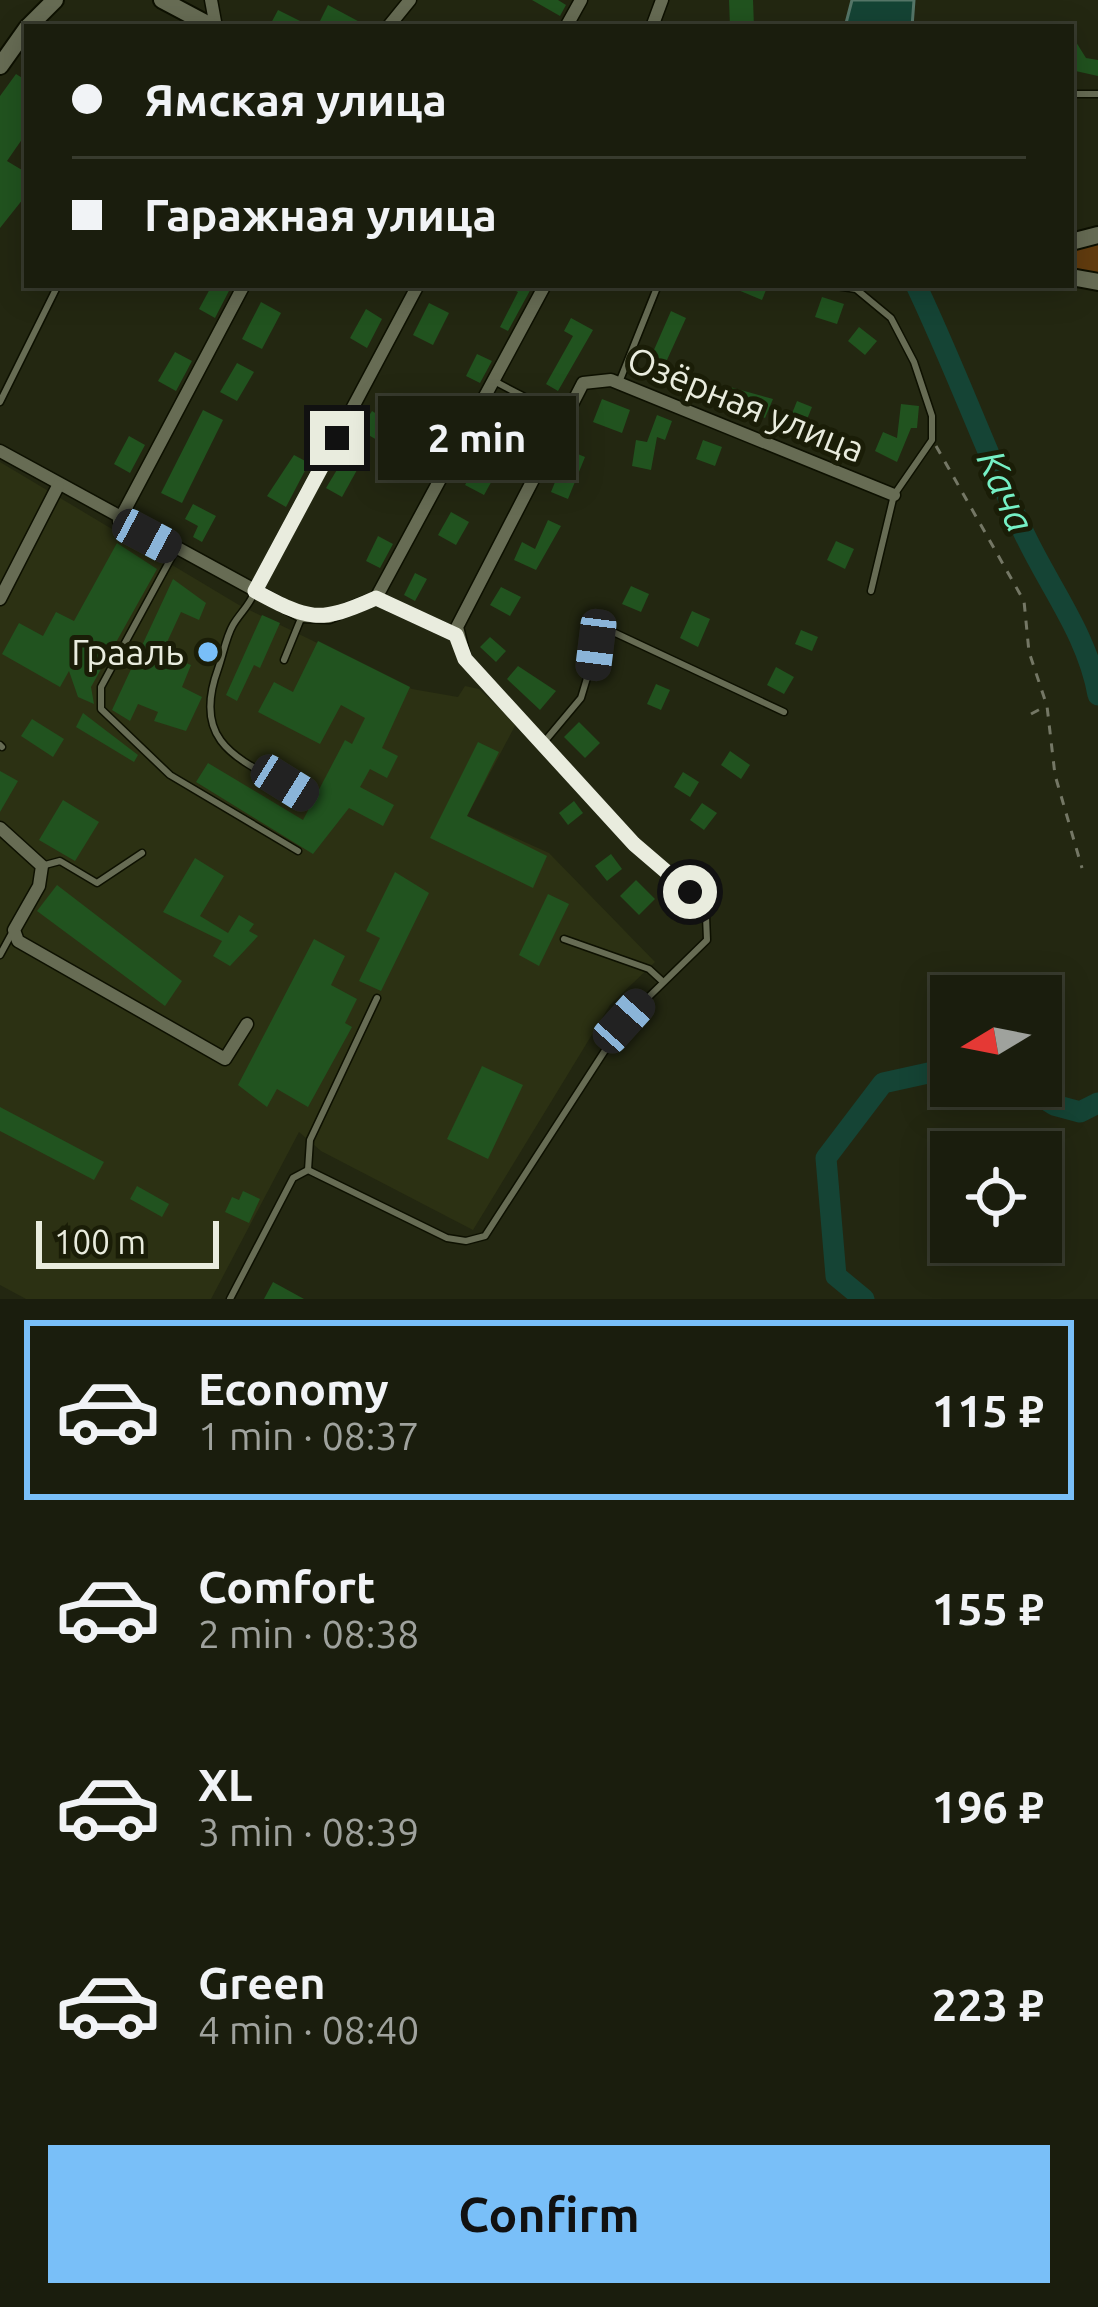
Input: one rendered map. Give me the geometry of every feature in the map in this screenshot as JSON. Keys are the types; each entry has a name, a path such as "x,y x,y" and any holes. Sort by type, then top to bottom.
{"street":[{"path":"31,24 55,0"},
{"path":"162,0 208,24"},
{"path":"390,24 410,0"},
{"path":"0,67 24,32"},
{"path":"119,521 242,288"},
{"path":"255,591 416,288"},
{"path":"0,451 119,521 302,616 329,617 376,598 543,288"},
{"name":"Озёрная улица","path":"561,416 576,388 591,380 619,383 894,495"},
{"path":"456,635 561,416"},
{"path":"0,599 58,486"},
{"path":"376,598 456,635 465,659 545,741 634,844 690,892"},
{"path":"0,828 41,866 39,886 14,930 17,941 225,1059 247,1024"}],"lane":[{"path":"0,402 57,288"},
{"path":"619,383 657,288"},
{"path":"850,288 892,318 926,391 932,440 894,495 871,591"},
{"path":"496,382 561,416"},
{"path":"175,551 101,687 101,709 170,775 298,850"},
{"path":"255,591 233,625 213,682 211,724 217,741 231,753 307,797"},
{"path":"284,660 302,616"},
{"path":"545,741 581,698 599,638 611,631 784,712"},
{"path":"41,866 60,861 98,883 142,854"},
{"path":"308,1170 447,1238 466,1241 485,1236 624,1021 707,940 706,916 690,892"},
{"path":"0,955 14,930"},
{"path":"564,938 649,969 661,980"},
{"path":"308,1170 310,1140 377,998"},
{"path":"230,1299 293,1178 308,1170"}],"path":[{"path":"932,440 1024,601 1029,652 1047,706 1055,775 1082,868"},
{"path":"1031,714 1047,706"}],"shaded area":[{"path":"852,0 914,0 912,24 846,24"},
{"path":"1098,243 1098,276 1074,271 1074,250"},
{"path":"0,462 239,605 412,689 458,697 465,686 479,689 516,724 467,816 549,853 655,962 610,1005 473,1230 321,1151 299,1132 211,1299 26,1299 0,1285"}],"building":[{"path":"532,0 558,0 566,5 560,16"},
{"path":"729,0 753,0 754,24 730,24"},
{"path":"328,5 363,24 318,24"},
{"path":"278,10 306,24 271,24"},
{"path":"1074,39 1086,58 1098,60 1098,76 1074,71"},
{"path":"16,74 24,79 24,136 7,161 24,171 24,198 0,228 0,96"},
{"path":"210,288 230,288 215,318 199,309"},
{"path":"509,288 531,288 508,331 500,327 518,292"},
{"path":"733,288 767,288 762,300"},
{"path":"822,297 844,304 837,324 815,317"},
{"path":"261,302 281,313 262,349 242,339"},
{"path":"429,303 449,313 433,345 413,335"},
{"path":"366,309 382,319 367,348 350,338"},
{"path":"671,311 686,318 657,382 643,375"},
{"path":"571,318 593,330 558,391 546,384 573,336 564,331"},
{"path":"859,327 877,341 865,355 848,341"},
{"path":"175,352 192,361 176,391 158,381"},
{"path":"477,354 492,361 480,383 466,376"},
{"path":"237,363 254,372 237,401 220,392"},
{"path":"730,387 773,399 765,418 725,402"},
{"path":"448,398 465,407 446,447 432,440"},
{"path":"602,399 630,410 622,433 593,422"},
{"path":"797,401 812,407 804,427 789,421"},
{"path":"506,404 519,412 502,441 489,433"},
{"path":"901,404 919,406 917,428 911,428 897,462 875,451 883,432 897,438"},
{"path":"203,410 223,420 182,503 161,493"},
{"path":"313,411 333,423 325,437 305,425"},
{"path":"372,411 388,421 377,440 360,430"},
{"path":"657,415 672,421 665,440 657,437 651,470 632,466 636,440 647,442"},
{"path":"129,436 145,445 130,473 114,464"},
{"path":"703,440 722,447 715,466 696,459"},
{"path":"568,450 585,457 568,499 551,492"},
{"path":"347,453 362,461 342,497 326,488"},
{"path":"294,455 309,463 286,507 267,496"},
{"path":"480,457 499,468 484,495 465,485"},
{"path":"193,504 216,516 202,542 193,537 198,526 185,519"},
{"path":"451,512 469,522 456,545 438,535"},
{"path":"548,520 561,526 536,570 514,560 522,542 535,549"},
{"path":"378,536 393,544 380,568 366,561"},
{"path":"836,541 854,549 845,569 827,560"},
{"path":"117,543 157,569 91,687 94,704 78,697 69,671 60,687 2,654 19,623 43,636 56,612 74,621"},
{"path":"415,573 427,579 415,601 404,595"},
{"path":"173,579 206,603 199,620 181,612 162,653 191,665 182,687 202,697 186,731 154,721 158,712 138,704 130,721 112,710"},
{"path":"631,586 649,594 641,612 622,604"},
{"path":"501,587 521,597 510,616 490,605"},
{"path":"692,611 710,619 698,647 680,638"},
{"path":"262,615 280,623 260,668 254,665 237,701 226,695"},
{"path":"801,630 818,637 812,651 795,644"},
{"path":"490,637 506,651 496,662 480,647"},
{"path":"318,641 410,687 382,748 398,756 387,778 370,769 360,787 394,805 383,826 349,808 313,854 196,782 208,763 303,820 345,740 352,744 365,718 341,705 320,744 258,712 274,682 293,692"},
{"path":"518,666 556,691 540,710 507,679"},
{"path":"776,667 794,677 784,694 767,685"},
{"path":"656,684 670,690 661,710 647,704"},
{"path":"83,713 138,755 134,762 76,727"},
{"path":"32,719 64,739 53,757 21,736"},
{"path":"579,722 600,743 585,758 564,737"},
{"path":"478,742 499,752 467,816 547,856 533,888 430,838"},
{"path":"730,751 750,765 741,779 721,765"},
{"path":"0,771 18,781 0,812"},
{"path":"683,772 699,782 690,797 674,787"},
{"path":"63,800 99,822 75,861 39,840"},
{"path":"574,801 583,813 568,825 559,813"},
{"path":"702,803 717,813 704,830 690,820"},
{"path":"611,854 622,869 607,881 595,866"},
{"path":"195,858 224,876 200,916 228,933 239,915 254,924 249,931 258,936 230,966 213,956 222,941 163,912"},
{"path":"395,872 429,893 381,991 359,981 380,938 366,931"},
{"path":"636,880 655,899 639,915 620,896"},
{"path":"57,885 182,981 165,1006 37,911"},
{"path":"548,894 569,904 539,966 519,955"},
{"path":"314,939 345,956 331,985 357,999 345,1023 352,1027 308,1107 277,1089 267,1107 238,1085"},
{"path":"482,1066 523,1085 488,1159 447,1139"},
{"path":"0,1107 104,1162 94,1180 0,1131"},
{"path":"137,1186 169,1204 162,1217 130,1199"},
{"path":"243,1191 260,1199 249,1223 225,1212 232,1197 239,1200"},
{"path":"273,1282 304,1299 264,1299"}],"waterway":[{"name":"Кача","path":"917,288 1022,529 1076,630 1098,695"},
{"name":"Кача","path":"864,1299 836,1276 826,1158 883,1083 930,1073"},
{"name":"Кача","path":"1061,1107 1080,1112 1098,1103"}],"place":[{"name":"Грааль","path":"208,652"}],"route":[{"path":"337,438 255,591 302,616 321,619 376,598 456,635 465,659 545,741 634,844 690,892"}]}
